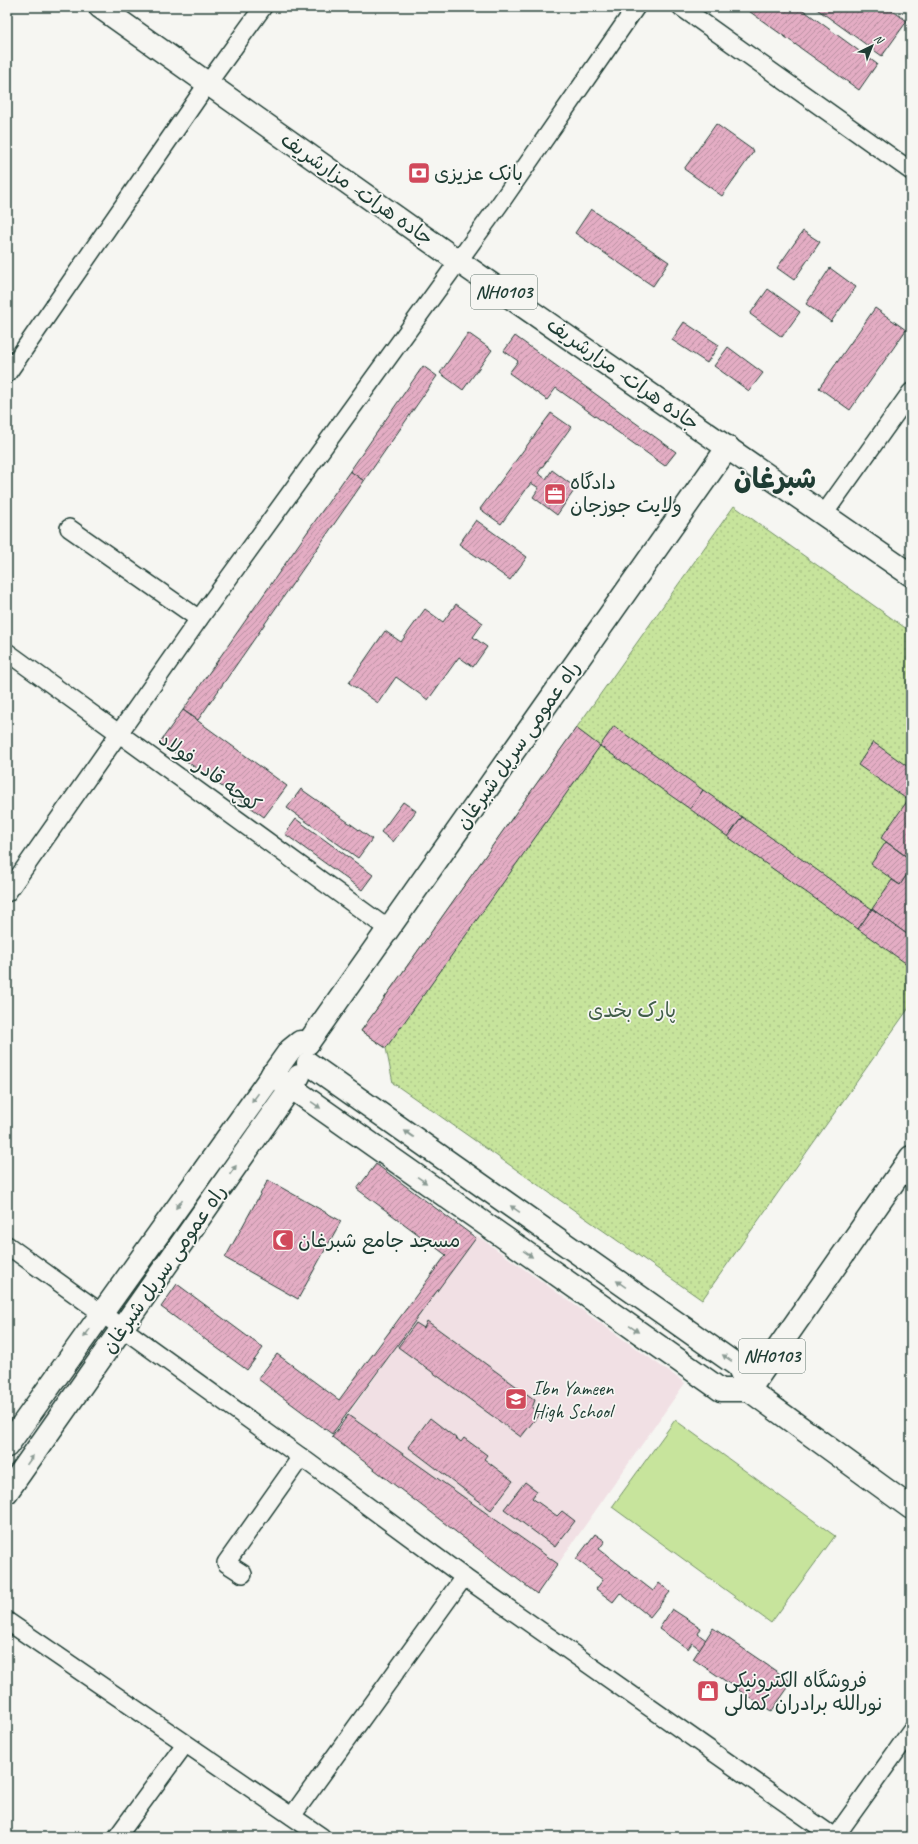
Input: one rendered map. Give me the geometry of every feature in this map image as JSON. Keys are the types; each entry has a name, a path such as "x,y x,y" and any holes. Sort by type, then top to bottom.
{"main road":[{"name":"جاده هرات- مزارشریف","path":"100,7 458,260 911,575"},
{"name":"راه عمومی سرپل شبرغان","path":"7,1492 291,1087 308,1053 388,929 728,447"},
{"name":"راه عمومی سرپل شبرغان","path":"7,1446 290,1050 300,1042 308,1053"},
{"path":"272,1074 721,1390 749,1390 738,1366 308,1053"},
{"name":"NH0103","path":"911,1157 749,1390 911,1508"}],"street":[{"path":"7,374 208,83 263,7"},
{"path":"7,892 199,619 503,198 636,7"},
{"path":"681,7 911,171"},
{"path":"824,514 911,392"},
{"path":"69,528 199,619"},
{"name":"کوچه قادر فولاد","path":"7,652 388,929"},
{"path":"7,1245 122,1330 301,1457 464,1577 835,1837 911,1731"},
{"path":"244,1574 226,1563 301,1457"},
{"path":"292,1816 464,1577"},
{"path":"7,1621 322,1837"},
{"path":"118,1837 185,1744"}],"shaded area":[{"name":"Ibn Yameen High School","path":"476,1235 685,1383 558,1564 348,1415"}],"green space":[{"name":"پارک بخدی","path":"734,506 911,632 911,1005 702,1300 393,1083 386,1048 361,1031"},
{"path":"675,1420 835,1536 771,1623 612,1507"}],"building":[{"path":"748,7 799,7 877,64 859,90 746,9"},
{"path":"814,7 887,7 907,21 882,56"},
{"path":"716,124 754,151 722,196 684,169"},
{"path":"591,209 669,262 653,286 575,233"},
{"path":"803,231 820,242 794,280 777,268"},
{"path":"830,268 856,287 831,322 806,304"},
{"path":"768,289 800,312 782,337 750,314"},
{"path":"875,308 906,330 850,410 819,388"},
{"path":"684,322 719,345 707,363 672,340"},
{"path":"468,333 492,350 463,390 440,373"},
{"path":"515,336 676,452 665,466 556,388 547,400 509,373 518,361 504,351"},
{"path":"728,347 763,373 749,391 714,366"},
{"path":"423,366 437,376 364,481 350,471"},
{"path":"551,413 571,427 538,473 546,479 552,470 576,488 557,515 533,497 539,488 531,483 501,524 480,509"},
{"path":"350,471 364,481 198,720 183,710"},
{"path":"476,520 527,557 510,580 459,544"},
{"path":"456,604 483,623 473,637 487,647 473,667 459,657 428,700 396,677 378,703 349,683 385,631 401,642 425,609 443,622"},
{"path":"183,710 287,786 264,817 160,742"},
{"path":"614,726 703,790 690,809 600,746"},
{"path":"576,728 600,746 386,1048 361,1031"},
{"path":"873,742 911,769 910,859 881,838 908,800 858,765"},
{"path":"301,789 372,839 358,858 287,808"},
{"path":"703,790 742,817 728,837 690,809"},
{"path":"403,802 416,811 393,842 381,832"},
{"path":"742,817 872,909 858,929 728,837"},
{"path":"296,819 373,875 362,890 285,834"},
{"path":"886,842 911,860 911,869 900,885 871,864"},
{"path":"908,873 911,875 911,937 872,909 892,880 900,885"},
{"path":"872,909 911,937 911,967 858,929"},
{"path":"376,1164 476,1238 332,1434 258,1379 277,1354 339,1400 446,1255 357,1189"},
{"name":"مسجد جامع شبرغان","path":"268,1180 341,1221 298,1299 225,1258"},
{"path":"177,1284 263,1348 247,1370 161,1307"},
{"path":"427,1321 535,1400 532,1408 540,1413 521,1437 398,1347 416,1323 424,1328"},
{"path":"348,1415 558,1564 537,1594 332,1437"},
{"path":"430,1418 461,1442 464,1438 487,1455 484,1459 513,1481 491,1510 408,1447"},
{"path":"525,1482 537,1491 532,1498 557,1516 562,1511 575,1521 555,1547 504,1509"},
{"path":"595,1534 605,1541 599,1549 653,1591 659,1583 670,1592 650,1617 620,1593 613,1602 596,1589 603,1580 576,1559"},
{"path":"672,1609 701,1628 698,1634 706,1640 700,1649 692,1643 688,1649 659,1629"},
{"path":"713,1628 792,1682 771,1712 693,1659"}],"place":[{"name":"بانک عزیزی","path":"419,173"},
{"name":"دادگاه ولایت جوزجان","path":"555,494"},
{"name":"مسجد جامع شبرغان","path":"283,1240"},
{"name":"Ibn Yameen High School","path":"516,1399"},
{"name":"فروشگاه الکترونیکی نورالله برادران کمالی","path":"708,1691"}],"district":[{"name":"شبرغان","path":"775,478"}]}
